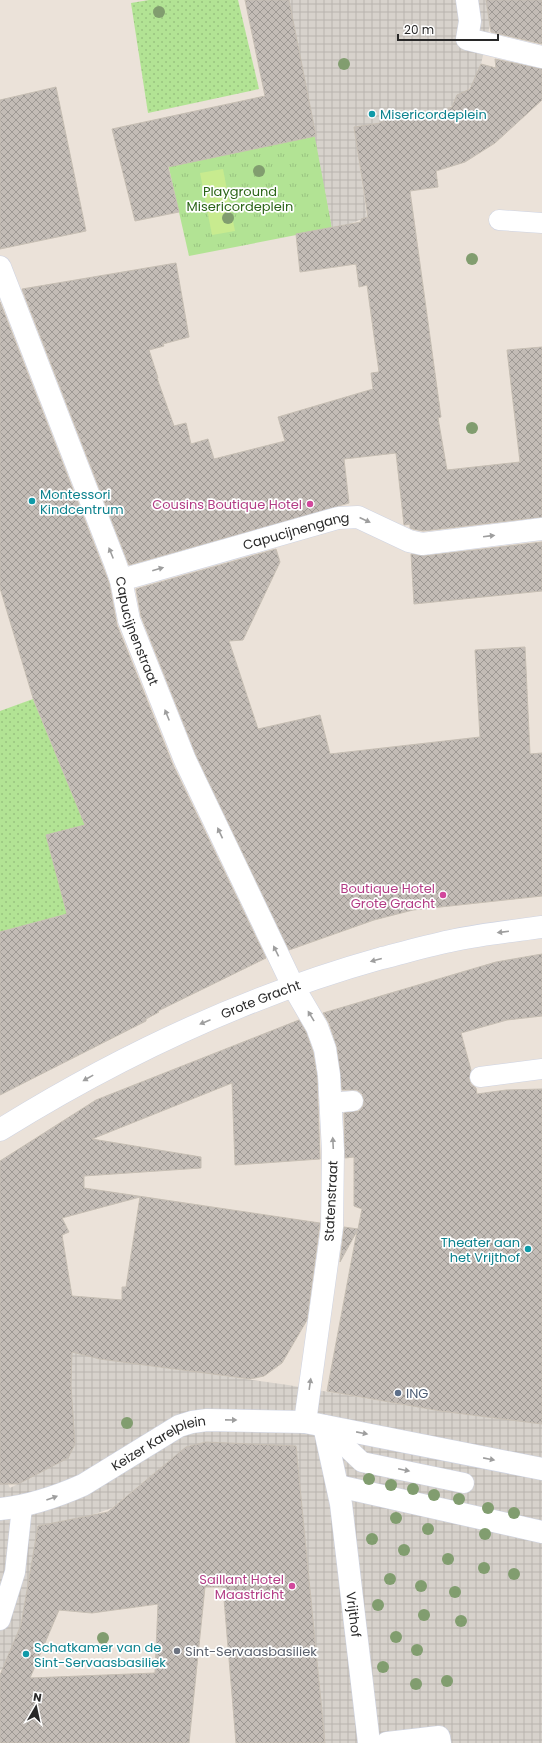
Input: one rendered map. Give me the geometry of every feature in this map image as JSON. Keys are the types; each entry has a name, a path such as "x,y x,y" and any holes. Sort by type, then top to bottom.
{"street":[{"path":"467,0 470,21 467,39 542,57"},
{"name":"Capucijnenstraat","path":"0,267 121,580 129,620 185,760 293,986"},
{"name":"Capucijnengang","path":"121,580 338,518 358,517 409,541 422,544 542,530"},
{"name":"Grote Gracht","path":"0,1130 94,1075 171,1036 293,986 349,967 423,947 463,938 542,927"},
{"name":"Statenstraat","path":"293,986 317,1027 325,1049 329,1074 331,1103 333,1151 332,1227 314,1424"},
{"name":"Keizer Karelplein","path":"0,1509 22,1507 49,1500 83,1485 173,1430 192,1422 207,1420 314,1424"},
{"path":"314,1424 542,1469"},
{"name":"Vrijthof","path":"314,1424 338,1486 351,1582 368,1743"},
{"path":"338,1486 542,1532"},
{"path":"388,1743 439,1737 440,1743"}],"lane":[{"path":"499,220 542,223"},
{"path":"480,1077 542,1069"},
{"path":"331,1103 353,1101"},
{"path":"314,1424 362,1462 464,1483"},
{"path":"0,1620 15,1572 22,1507"}],"green space":[{"path":"149,0 238,0 259,89 148,113 131,3"},
{"name":"Playground Misericordeplein","path":"316,136 332,228 189,256 168,164"},
{"path":"223,169 235,231 212,235 200,173"},
{"path":"33,699 85,825 46,835 67,914 0,932 0,711"}],"shaded area":[{"name":"Misericordeplein","path":"289,0 486,0 490,25 481,64 472,85 466,92 457,95 455,103 448,109 426,116 398,120 390,116 383,122 354,127 367,217 347,225 332,228"},
{"path":"68,1348 119,1361 288,1385 440,1411 542,1424 542,1743 325,1743 296,1446 204,1442 184,1449 112,1508 89,1516 38,1526 20,1629 3,1669 0,1670 0,1484 8,1484 10,1488 68,1458"}],"building":[{"path":"245,0 289,0 316,136 168,167 179,212 135,221 112,129 265,96"},
{"path":"486,0 542,0 542,44 491,32"},
{"path":"495,59 542,69 542,100 495,143 465,162 436,171 438,187 410,191 441,417 438,418 447,470 520,462 507,350 542,347 542,517 423,531 413,529 410,528 410,524 404,525 396,453 344,459 349,503 129,565 22,289 176,263 189,337 163,344 164,346 149,350 174,426 186,423 191,444 208,439 214,459 285,441 278,417 373,389 371,373 379,372 367,285 359,287 356,264 300,272 296,234 361,222 361,219 368,217 354,127 380,123 391,115 398,120 426,116 452,107 457,95 470,89 481,64 496,68"},
{"path":"56,87 86,231 0,249 0,100"},
{"path":"0,302 109,583 117,625 173,765 266,958 158,1011 159,1012 146,1019 146,1021 0,1095 0,932 67,914 46,835 85,825 33,698 0,588"},
{"path":"542,542 542,591 414,604 411,554 424,556"},
{"path":"276,549 280,562 243,640 229,641 258,729 320,715 330,754 480,737 475,650 525,647 530,754 542,753 542,896 413,910 374,920 289,950 196,755 141,616 136,589"},
{"path":"542,954 542,1016 507,1020 461,1033 471,1070 469,1079 471,1084 476,1088 477,1094 506,1090 542,1089 542,1424 441,1411 327,1391 357,1231 340,1262 344,1227 358,1229 362,1209 354,1206 354,1157 345,1158 344,1113 359,1111 363,1106 364,1100 362,1094 357,1090 342,1090 337,1047 329,1023 323,1013 496,962"},
{"path":"299,1020 306,1032 313,1052 317,1076 320,1159 235,1165 232,1083 92,1139 201,1157 201,1168 84,1176 84,1188 320,1223 307,1320 282,1363 264,1376 250,1379 100,1359 72,1352 71,1386 75,1444 68,1458 18,1484 0,1484 0,1161 96,1100","holes":["140,1197 126,1287 122,1287 122,1300 72,1296 62,1235 69,1232 62,1218"]},
{"path":"206,1442 296,1446 325,1743 236,1743 223,1587 205,1587 189,1743 0,1743 0,1675 21,1625 38,1526 108,1512 186,1447","holes":["158,1604 155,1673 30,1678 59,1610 92,1613"]}],"place":[{"name":"Misericordeplein","path":"372,114"},
{"name":"Montessori Kindcentrum","path":"32,501"},
{"name":"Cousins Boutique Hotel","path":"310,504"},
{"name":"Boutique Hotel Grote Gracht","path":"443,895"},
{"name":"Theater aan het Vrijthof","path":"528,1249"},
{"name":"ING","path":"398,1393"},
{"name":"Saillant Hotel Maastricht","path":"292,1586"},
{"name":"Sint-Servaasbasiliek","path":"177,1651"},
{"name":"Schatkamer van de Sint-Servaasbasiliek","path":"26,1654"}]}
